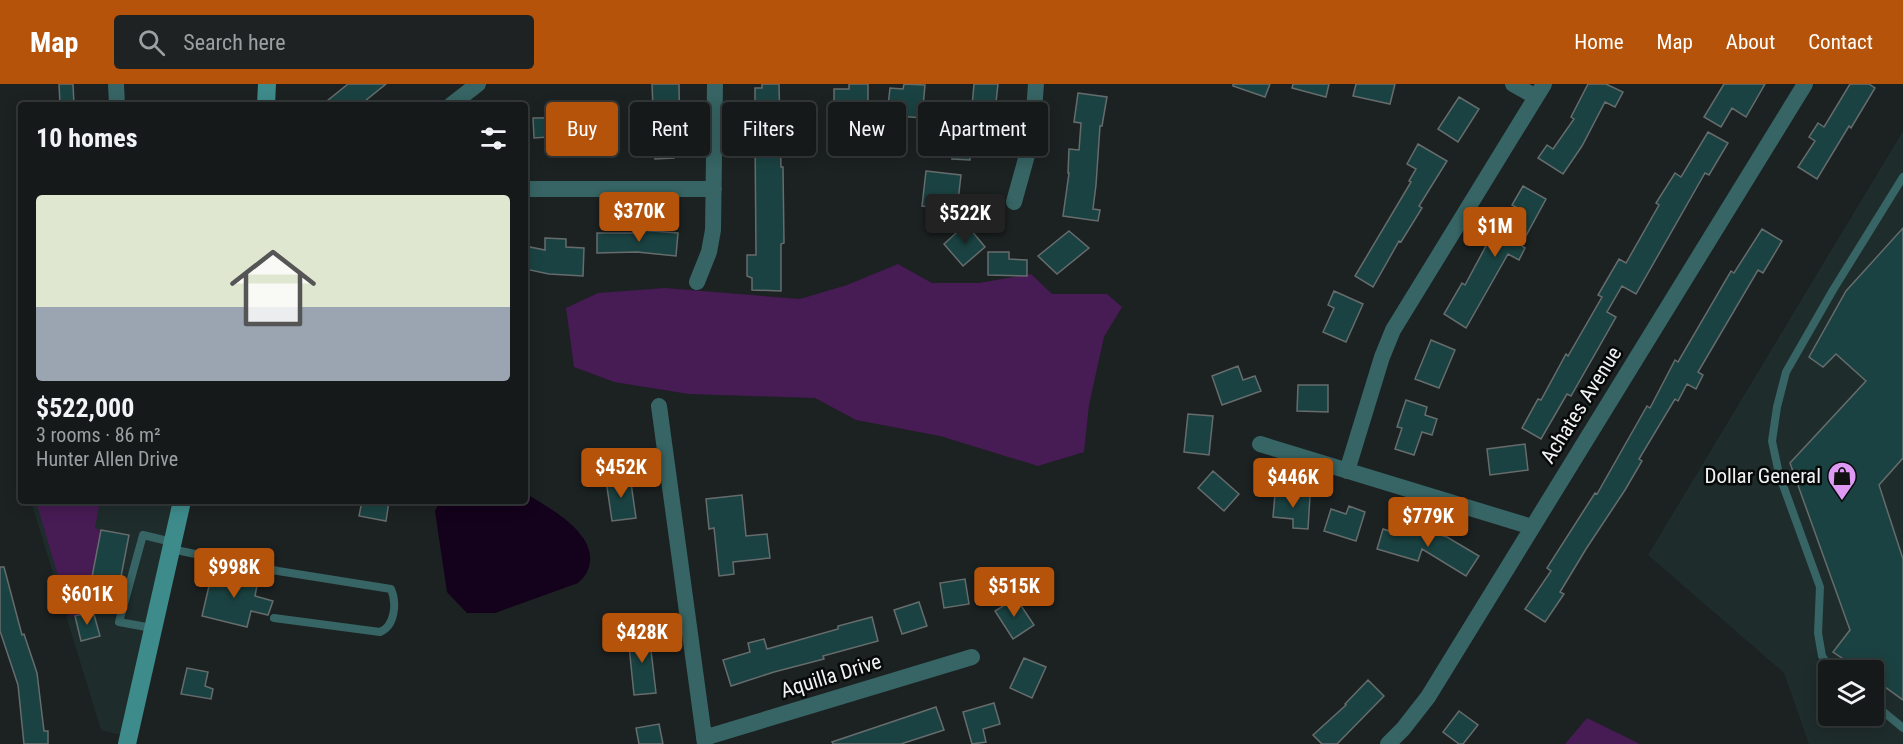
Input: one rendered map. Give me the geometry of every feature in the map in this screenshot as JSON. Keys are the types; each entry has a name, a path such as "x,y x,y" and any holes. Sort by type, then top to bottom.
{"main road":[{"path":"266,102 267,84"},
{"path":"127,744 181,504"}],"street":[{"path":"116,84 117,102"},
{"path":"455,102 478,84"},
{"path":"697,282 709,252 713,230 715,84"},
{"path":"1014,202 1032,137 1036,84"},
{"path":"1347,471 1382,357 1393,330 1540,90 1513,84"},
{"name":"Achates Avenue","path":"1388,744 1428,697 1805,84"},
{"path":"528,189 714,189"},
{"path":"659,406 704,741"},
{"path":"1260,444 1532,527"},
{"name":"Aquilla Drive","path":"704,741 972,657"}],"lane":[{"path":"1825,660 1818,633 1820,587 1779,474 1772,441 1777,407 1786,372 1833,290 1903,177"},
{"path":"152,628 119,622 142,536 278,571 391,589 394,596 392,620 389,627 380,633 274,618"},
{"path":"1884,712 1903,728"}],"shaded area":[{"path":"1903,131 1903,744 1809,744 1784,673 1648,555"},
{"path":"898,264 932,283 979,283 1031,274 1052,294 1107,294 1122,307 1104,337 1089,405 1084,452 1038,466 940,436 856,420 815,398 689,394 614,382 574,367 566,308 598,293 665,288 800,299 847,285"},
{"path":"528,495 560,515 581,535 588,547 590,559 587,572 578,583 495,613 467,613 447,592 435,511 438,504 528,504"},
{"path":"32,504 181,504 129,737 101,730"},
{"path":"37,504 99,504 95,528 101,530 92,576 115,581 112,611 93,611 70,617"},
{"path":"1587,718 1640,744 1565,744"}],"building":[{"path":"59,84 73,84 74,102 60,102"},
{"path":"348,84 386,84 364,102 326,102"},
{"path":"652,84 679,84 679,102 653,102"},
{"path":"762,84 779,84 779,102 755,102 755,88 762,88"},
{"path":"849,84 868,84 868,102 834,102 834,89 849,89"},
{"path":"904,84 925,85 923,102 918,102 918,118 906,117 906,102 888,102 890,88 903,89"},
{"path":"974,84 998,84 996,102 972,102"},
{"path":"1233,84 1270,84 1265,97 1233,86"},
{"path":"1293,84 1329,84 1326,97 1292,88"},
{"path":"1356,84 1395,84 1390,104 1353,96"},
{"path":"1588,84 1606,84 1623,92 1615,107 1605,102 1582,146 1563,174 1538,158 1547,145 1553,149 1574,119 1571,117"},
{"path":"1724,84 1765,84 1746,117 1732,108 1721,127 1704,117"},
{"path":"1850,84 1869,84 1875,88 1817,179 1798,167 1815,141 1809,137 1818,123 1824,127"},
{"path":"1078,93 1107,97 1102,126 1100,126 1093,209 1100,210 1098,221 1063,216 1069,173 1069,149 1079,150 1081,123 1074,122"},
{"path":"1459,97 1479,109 1458,142 1438,129"},
{"path":"533,118 546,118 546,137 534,138"},
{"path":"1708,132 1728,143 1709,175 1705,173 1636,294 1622,286 1607,312 1616,317 1571,396 1567,394 1541,439 1522,428 1602,297 1598,295 1619,259 1626,263 1659,205 1656,203 1675,173 1681,177"},
{"path":"1418,144 1447,161 1419,206 1422,208 1401,242 1399,241 1373,287 1355,276 1411,182 1409,181 1416,169 1407,164"},
{"path":"655,156 674,156 674,158 655,159"},
{"path":"755,156 781,156 781,167 783,167 784,243 781,244 781,291 752,290 752,278 747,276 747,255 756,255"},
{"path":"952,156 970,156 970,160 952,159"},
{"path":"926,171 961,175 957,210 922,206"},
{"path":"1523,186 1546,199 1521,245 1525,248 1519,260 1508,254 1466,328 1444,314 1462,283 1465,285 1494,231 1504,236 1519,209 1512,205"},
{"path":"966,224 985,247 963,266 944,244"},
{"path":"1903,228 1903,458 1879,485 1903,559 1903,700 1884,686 1884,660 1845,660 1833,652 1850,630 1790,463 1866,381 1836,354 1823,367 1809,357 1846,291"},
{"path":"1762,229 1782,241 1763,273 1758,270 1698,372 1703,375 1696,389 1687,384 1678,401 1675,399 1639,459 1642,461 1560,592 1564,594 1545,622 1525,609 1551,571 1547,568 1595,493 1597,494 1647,406 1650,408 1675,360 1678,362 1731,271 1734,273"},
{"path":"640,230 678,233 676,256 637,252 597,253 597,233 640,233"},
{"path":"1069,231 1089,248 1057,274 1038,256"},
{"path":"545,238 566,239 566,247 584,248 583,276 549,274 528,270 528,247 545,250"},
{"path":"988,252 1009,252 1009,259 1027,260 1027,276 988,275"},
{"path":"1334,291 1363,304 1346,342 1323,332 1334,308 1328,305"},
{"path":"1431,340 1455,350 1439,388 1415,379"},
{"path":"1238,366 1243,380 1255,376 1261,391 1222,405 1212,376"},
{"path":"1298,385 1328,385 1328,412 1297,411"},
{"path":"1406,400 1427,407 1425,415 1437,419 1432,435 1422,432 1414,455 1395,449 1402,428 1397,427"},
{"path":"1188,414 1213,416 1209,455 1184,452"},
{"path":"1525,444 1528,470 1490,475 1487,449"},
{"path":"1213,471 1239,494 1224,511 1198,488"},
{"path":"630,476 636,518 612,521 606,480"},
{"path":"1275,494 1310,496 1308,529 1293,528 1293,519 1273,517"},
{"path":"742,495 746,536 767,534 770,558 733,562 734,574 719,576 714,528 709,529 706,499"},
{"path":"361,504 389,504 386,521 359,516"},
{"path":"1349,506 1365,512 1356,541 1324,531 1331,509 1346,514"},
{"path":"1405,524 1447,537 1479,556 1466,576 1422,549 1418,561 1377,549 1383,529 1402,535"},
{"path":"101,530 129,535 120,582 92,577"},
{"path":"0,567 4,567 22,635 24,634 37,673 44,731 48,731 48,744 24,744 18,685 0,631"},
{"path":"213,569 258,580 255,596 273,601 268,615 251,611 247,627 202,616"},
{"path":"965,579 969,604 944,608 940,583"},
{"path":"1016,598 1034,625 1013,639 995,611"},
{"path":"919,602 927,626 902,634 894,610"},
{"path":"93,611 100,636 81,641 75,616"},
{"path":"872,617 878,641 731,686 723,660 750,652 748,643 764,639 767,649"},
{"path":"649,633 656,693 634,695 628,636"},
{"path":"1024,658 1046,667 1032,698 1010,688"},
{"path":"187,668 208,672 205,686 213,689 211,699 181,694"},
{"path":"1368,680 1384,696 1337,744 1322,744 1313,735 1346,705"},
{"path":"994,703 1000,724 983,729 986,742 972,744 963,712"},
{"path":"936,707 944,730 901,744 833,744 832,742"},
{"path":"1459,711 1478,725 1463,744 1459,744 1443,732"},
{"path":"659,724 663,744 639,744 636,728"}],"place":[{"name":"Dollar General","path":"1842,502"}]}
